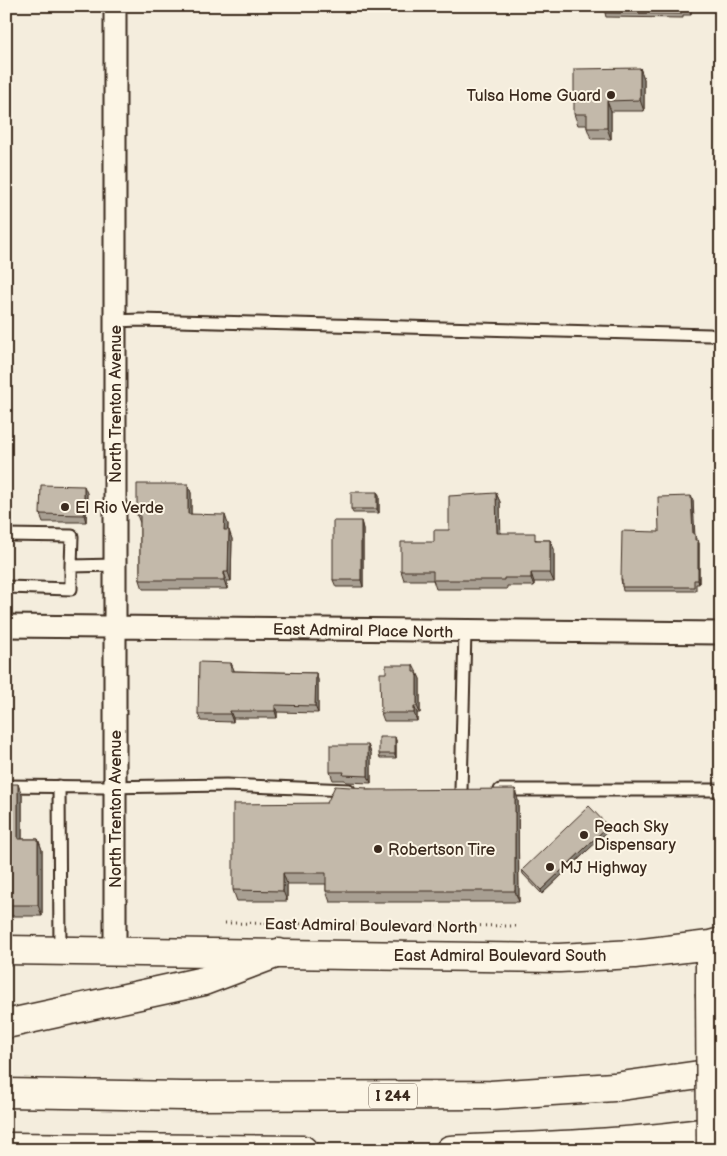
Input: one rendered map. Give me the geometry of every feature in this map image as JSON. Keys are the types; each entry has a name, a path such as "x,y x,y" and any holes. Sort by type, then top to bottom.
{"main road":[{"name":"East Admiral Boulevard South","path":"278,953 559,958 634,954 716,943"},
{"path":"711,1150 710,994 716,943"},
{"name":"East Admiral Boulevard North","path":"6,950 278,953"},
{"path":"6,1024 204,981 278,953"},
{"name":"I 244","path":"6,1093 183,1096 491,1095 614,1087 721,1072"},
{"path":"450,1150 608,1142 721,1130"},
{"path":"6,1147 303,1150"}],"street":[{"name":"North Trenton Avenue","path":"115,6 115,951"},
{"name":"East Admiral Place North","path":"6,626 721,633"}],"lane":[{"path":"115,321 710,335"},
{"path":"6,535 72,536 71,589 6,587"},
{"path":"71,566 115,565"},
{"path":"461,790 465,631"},
{"path":"6,786 226,785 360,790"},
{"path":"59,786 60,951"},
{"path":"489,790 721,790"}],"path":[{"name":"East Admiral Boulevard North","path":"225,923 517,926"}],"building":[{"path":"605,6 689,6 689,11 681,11 681,14 605,13"},
{"name":"Tulsa Home Guard","path":"640,68 640,100 607,101 607,128 587,128 587,114 574,114 574,69"},
{"path":"137,484 188,484 188,514 225,515 224,530 229,530 228,572 224,572 224,580 140,580 140,515 137,515"},
{"name":"El Rio Verde","path":"41,485 84,486 84,515 40,514"},
{"path":"351,492 377,492 377,509 351,509"},
{"path":"496,493 497,533 535,533 535,540 550,540 550,573 531,573 531,578 504,578 504,580 433,580 433,571 401,571 401,542 434,542 434,530 449,530 449,496"},
{"path":"691,496 693,534 695,534 695,540 698,540 698,580 694,580 694,587 622,587 622,531 659,532 658,497"},
{"path":"333,521 361,521 361,580 333,580"},
{"path":"199,662 231,663 231,671 316,673 315,706 275,705 275,711 230,711 230,714 198,714"},
{"path":"386,665 413,665 413,672 417,672 417,706 414,706 414,713 381,713 380,673 386,673"},
{"path":"379,737 395,737 395,754 379,754"},
{"path":"330,745 368,745 368,776 343,775 344,772 330,772"},
{"path":"6,784 18,784 18,839 38,839 38,905 6,905"},
{"name":"Robertson Tire","path":"335,786 367,788 366,790 515,789 515,891 326,891 326,873 283,873 283,891 233,890 233,804 327,803"},
{"path":"589,806 608,826 541,890 522,870"}],"place":[{"name":"Tulsa Home Guard","path":"611,95"},
{"name":"El Rio Verde","path":"65,507"},
{"name":"Peach Sky Dispensary","path":"584,835"},
{"name":"Robertson Tire","path":"378,849"},
{"name":"MJ Highway","path":"550,867"}]}
